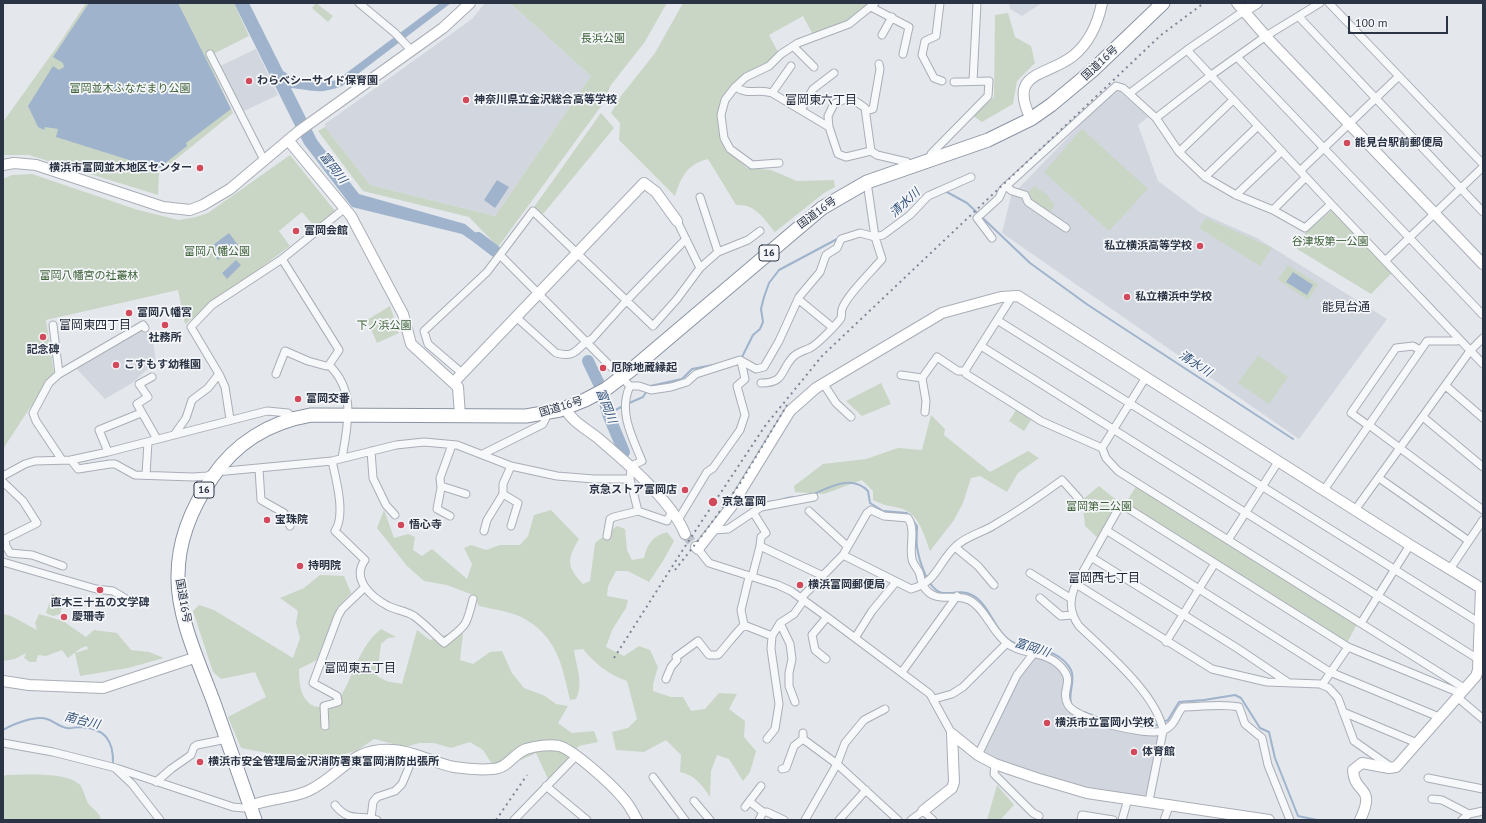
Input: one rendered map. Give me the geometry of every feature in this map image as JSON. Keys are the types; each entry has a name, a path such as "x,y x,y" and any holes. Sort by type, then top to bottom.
{"highway":[{"name":"国道16号","path":"255,820 197,657 181,606 178,577 178,562 188,521 216,472 237,448 269,427 294,418 311,415 349,414 513,417 548,413 565,408 626,382 800,224 833,201 867,182 988,140 1030,119 1051,105 1088,74 1163,3"}],"street":[{"path":"359,3 395,33 412,51"},
{"path":"3,165 14,163 36,165 163,207 190,210 216,199 299,131 443,28 470,3"},
{"path":"940,3 936,36 925,41 922,55 934,78 942,81"},
{"path":"973,81 977,3"},
{"path":"1030,119 1023,100 1025,85 1039,72 1064,62 1082,48 1090,38 1102,3"},
{"path":"1237,3 1266,36 1483,264"},
{"path":"1130,93 1187,50 1257,3"},
{"path":"1156,118 1210,76 1266,36 1320,3"},
{"path":"1329,3 1483,166 1461,189 1385,261"},
{"path":"779,163 752,165 730,149 724,138 721,115 725,100 735,87 746,77 769,66 793,46 850,24 873,5 908,27 903,54"},
{"path":"1299,17 1483,212"},
{"path":"882,35 892,18"},
{"path":"793,46 814,67"},
{"path":"1187,50 1483,364"},
{"path":"210,54 264,160"},
{"path":"1237,57 1483,315"},
{"path":"866,111 873,109 880,69 879,64"},
{"path":"772,93 791,66"},
{"path":"801,110 813,89 834,73"},
{"path":"1300,171 1399,76"},
{"path":"932,159 931,154 988,96 988,81 954,82"},
{"path":"992,238 977,218 999,198 1006,186 1113,87 1116,86 1123,88 1130,93 1156,118 1179,152 1205,177 1236,195 1273,210 1305,228 1331,204"},
{"path":"735,87 744,92 764,90 772,93 829,127"},
{"path":"871,151 865,108 855,100 849,98 834,104 828,116 829,127 838,154 846,157 871,151 877,155 907,162 909,167"},
{"path":"1179,152 1234,100"},
{"path":"1205,177 1258,126"},
{"path":"288,140 345,208 403,314 411,344 421,356 454,382 460,394 460,416"},
{"path":"1236,195 1282,152"},
{"path":"500,255 626,382 651,390 671,387 687,382 696,374 741,361 756,369 764,367 779,341 798,299 820,272 826,255 837,248 841,239 860,233 875,237 884,235 910,215 928,196 971,177"},
{"path":"1273,210 1306,177"},
{"path":"761,383 768,383 780,377 792,358 799,352 812,347 832,327 841,317 842,309 850,296 882,258 875,237 867,182"},
{"path":"454,382 644,183 656,192 677,221 700,268"},
{"path":"1006,186 1012,191 1025,195 1028,202 1066,228"},
{"path":"700,197 718,252"},
{"path":"230,419 225,387 220,374 191,327 212,305 282,259 345,208"},
{"path":"463,374 428,344 424,331 487,272 533,211 578,252 653,326 677,299 700,268 718,252 748,240 760,231"},
{"path":"516,317 556,353 572,355 592,339 627,300 686,239"},
{"path":"282,259 337,344 339,350 329,365"},
{"path":"965,371 1013,295"},
{"path":"1269,820 1170,804 1087,793 995,764 978,755 952,734 934,699 902,672 827,617 802,599 778,585 709,563 697,548 714,530 790,411 824,383 942,312 1013,295 1410,545 1482,587 1476,676 1393,768"},
{"path":"798,299 832,327"},
{"path":"997,320 1130,402 1480,623"},
{"path":"52,325 59,374"},
{"path":"62,460 36,421 33,412 50,383 59,374 143,325 145,328"},
{"path":"1355,510 1446,386 1470,350 1483,338"},
{"path":"1324,490 1427,341 1457,341 1459,339"},
{"path":"981,346 1246,512 1478,660"},
{"path":"1420,350 1413,346 1396,348 1351,413 1483,510"},
{"path":"276,374 285,351 308,362 326,366 329,365 338,374 346,391 349,414 342,458"},
{"path":"925,412 926,401 922,378 937,357 958,371 965,371"},
{"path":"607,536 610,519 638,512 667,521 675,516 707,472 716,463 740,430 745,415 737,386 745,379 741,361"},
{"path":"965,371 966,374 1037,419 1102,448 1106,458 1118,471 1361,623 1460,692 1483,719"},
{"path":"174,435 186,418 192,400 208,388 220,374"},
{"path":"901,375 922,378"},
{"path":"152,377 139,384 148,397 137,404 157,439"},
{"path":"1102,448 1146,378"},
{"path":"626,382 625,413 642,461 631,466"},
{"path":"824,383 836,403 851,417"},
{"path":"1446,386 1483,418"},
{"path":"565,408 578,423 631,466 675,516 686,534"},
{"path":"3,476 25,464 71,460 108,452 267,410 288,413 294,418"},
{"path":"108,452 99,430 141,413"},
{"path":"483,454 543,424 548,413"},
{"path":"1422,417 1483,467"},
{"path":"146,475 148,442"},
{"path":"71,460 78,469 115,464 135,475 193,477 207,476 216,472 332,462 371,451 409,443 424,442 452,445 483,454 511,466 558,476 594,479 630,479"},
{"path":"450,516 437,509 441,486 440,478 452,445"},
{"path":"371,451 373,478 386,505 394,515"},
{"path":"332,462 336,479 340,518 339,526 335,531 365,560 361,565 359,576 364,588 387,605 412,615 444,643 463,628 468,622 473,599"},
{"path":"1228,540 1278,462"},
{"path":"484,531 487,520 503,494 503,484 511,466"},
{"path":"631,466 630,479 638,512"},
{"path":"259,469 261,500 284,513 290,526"},
{"path":"1379,478 1469,541"},
{"path":"842,554 896,582 911,588 923,585 933,575 955,547 1042,495 1062,480 1079,499"},
{"path":"3,482 23,500 37,522 5,539 6,546 10,553 32,554 63,566"},
{"path":"441,486 466,494"},
{"path":"503,494 518,503 511,526"},
{"path":"714,530 728,529 761,507 814,498"},
{"path":"1149,801 1163,731 1160,717 1144,692 1079,626 1072,615 1070,598 1076,584 1122,504 1348,647 1460,692"},
{"path":"767,740 775,730 779,704 771,649 772,636 780,623 794,614 802,599 842,554 871,510 884,516 908,518 912,523 912,560 923,585 934,596 942,598 957,596 967,598 975,603 984,613 995,631 1007,643 1046,656 1057,663 1066,673 1068,680 1065,698 1069,706 1083,717 1107,724 1154,732 1163,731 1172,725 1183,707 1210,707 1226,704 1239,707 1245,724 1262,738 1268,765 1290,820"},
{"path":"809,511 847,546"},
{"path":"744,625 741,610 760,546 761,537 766,532 753,512"},
{"path":"1450,569 1483,520"},
{"path":"1106,530 1330,672 1439,717"},
{"path":"1361,623 1410,545"},
{"path":"760,546 823,576"},
{"path":"955,547 978,566 994,585"},
{"path":"1091,557 1183,614 1289,683"},
{"path":"3,562 96,589 113,591 128,600 146,602"},
{"path":"1166,642 1215,563"},
{"path":"1030,574 1070,598"},
{"path":"855,638 872,611 896,582"},
{"path":"1076,584 1166,642 1212,669 1267,682 1322,685 1332,690 1338,698 1354,741 1393,768"},
{"path":"325,726 324,706 338,702 337,696 313,683 338,616 342,609 364,588"},
{"path":"902,672 957,596"},
{"path":"1040,598 1061,616 1072,615"},
{"path":"826,659 815,650 812,635 827,617"},
{"path":"780,623 786,632 791,652 792,659 789,673 789,686 795,702"},
{"path":"744,625 772,636"},
{"path":"666,679 671,667 677,660 676,657 686,648 698,641 709,655 718,655 725,648 728,641 744,625"},
{"path":"934,699 952,694 963,687 1007,643"},
{"path":"1322,685 1348,647"},
{"path":"978,755 1017,675 1034,653"},
{"path":"3,681 29,685 103,688 197,657"},
{"path":"805,820 837,764 846,743 864,720 885,709"},
{"path":"1343,712 1416,743"},
{"path":"911,820 925,815 952,788 954,782 952,734"},
{"path":"782,769 786,768 794,746 803,736 837,764 898,820"},
{"path":"156,782 171,768 191,755 194,747 197,745 227,739"},
{"path":"3,743 53,752 116,768 233,807 244,808 264,801 294,796 308,791 329,778 349,760 364,752 394,750 453,767 488,769 502,767 519,753 533,747 558,746 576,756 622,796 637,820"},
{"path":"335,805 340,812 354,818 374,819 373,802 377,797 395,791 402,784 414,755"},
{"path":"517,819 546,786 576,756"},
{"path":"1360,820 1367,806 1367,800 1366,794 1354,776 1353,770 1362,763 1393,768"},
{"path":"995,764 994,774 1033,813 1039,816"},
{"path":"116,768 132,784 160,820"},
{"path":"653,777 685,820"},
{"path":"1428,778 1483,789"},
{"path":"546,786 587,820"},
{"path":"761,786 747,804 784,820"},
{"path":"839,820 866,790"},
{"path":"1123,820 1128,799"},
{"path":"1432,799 1442,800 1469,814"},
{"path":"694,800 710,820"},
{"path":"1164,820 1170,804"},
{"path":"1462,820 1469,814 1483,810"},
{"path":"759,820 763,812"},
{"path":"925,815 933,820"},
{"path":"1081,820 1082,815 1113,820"}],"shaded area":[{"name":"神奈川県立金沢総合高等学校","path":"485,3 510,3 591,76 495,216 370,185 325,127 325,124 472,19"},
{"path":"1009,3 1042,3 1022,16 1010,9"},
{"name":"わらべシーサイド保育園","path":"256,49 278,95 244,111 220,66"},
{"path":"1119,91 1148,117 1138,125 1158,181 1201,213 1257,238 1387,319 1299,439 1002,233 1011,196 1110,94"},
{"name":"こすもす幼稚園","path":"142,328 153,341 156,362 132,383 105,399 75,367"},
{"name":"横浜市立富岡小学校","path":"1035,656 1050,661 1065,674 1063,698 1074,714 1073,717 1159,737 1147,795 1145,796 1090,788 1059,780 1005,764 986,753 985,750 1021,676"}],"green space":[{"name":"富岡並木ふなだまり公園","path":"86,3 234,3 249,36 207,57 233,113 159,173 158,195 29,155 3,155 3,122 61,41"},
{"path":"316,3 333,16 328,22 312,8"},
{"name":"長浜公園","path":"510,3 667,3 644,43 611,85 602,105 498,247 469,217 363,191 318,131 325,127 370,185 495,216 591,76"},
{"path":"683,3 869,3 849,22 813,35 803,16 769,35 779,54 768,64 745,75 719,115 727,150 747,168 771,170 797,181 834,180 835,187 824,193 775,232 763,217 754,209 743,205 736,205 708,159 695,164 686,172 675,196 619,140 620,123 611,113 621,96 655,53"},
{"path":"1008,13 1015,37 1031,46 1035,63 1017,81 1013,104 982,122 973,116 994,97 995,15"},
{"path":"601,113 614,128 543,214 534,207"},
{"path":"1082,129 1148,189 1109,231 1044,172"},
{"name":"富岡八幡公園","path":"290,155 335,211 315,227 302,212 279,231 290,246 185,324 178,290 46,320 55,380 29,409 3,449 3,179 12,175 32,174 138,210 179,220 208,213"},
{"path":"1034,186 1046,194 1055,205 1049,214 1031,201 1027,193"},
{"name":"谷津坂第一公園","path":"1332,210 1392,273 1371,294 1297,249 1306,232"},
{"path":"1206,218 1272,248 1260,266 1199,228"},
{"path":"1288,265 1318,284 1308,300 1278,280"},
{"name":"下ノ浜公園","path":"390,306 399,333 377,343 367,320"},
{"path":"1258,355 1288,377 1269,404 1238,383"},
{"path":"881,383 891,404 862,416 846,401"},
{"path":"1016,410 1031,420 1024,431 1009,421"},
{"path":"931,415 945,429 944,435 990,472 1028,451 1039,458 1018,473 1007,492 980,476 971,478 963,503 954,520 930,551 920,525 912,515 900,508 873,500 873,491 862,480 824,494 795,492 794,486 823,464 866,459 898,448 922,450"},
{"path":"1137,485 1357,624 1347,643 1125,504"},
{"name":"富岡第二公園","path":"1099,486 1119,502 1098,538 1085,526 1082,500"},
{"path":"384,510 394,538 408,534 415,537 413,550 422,556 432,549 467,579 472,564 464,548 471,545 486,550 500,545 520,545 528,536 534,515 551,510 579,539 572,552 570,562 577,578 583,584 590,581 595,543 617,526 625,529 627,550 632,560 644,558 651,541 667,532 674,541 649,582 628,571 616,571 608,586 607,596 628,600 626,608 612,630 606,647 624,656 639,646 650,650 658,667 653,684 653,691 671,697 683,697 691,711 705,709 719,693 737,694 729,709 745,721 744,737 756,751 750,772 743,781 729,759 717,755 711,771 710,797 694,778 680,772 681,755 666,740 644,752 616,750 612,732 628,728 637,719 627,681 602,668 583,649 574,650 579,674 579,687 576,699 570,700 564,675 556,652 543,633 533,624 521,617 479,606 473,595 447,585 424,581 407,566 377,528"},
{"path":"320,575 344,576 351,593 337,608 317,660 299,669 301,690 309,703 316,707 330,708 341,696 368,643 381,629 396,637 388,638 381,644 377,676 386,681 402,684 417,630 430,640 448,634 459,625 463,633 460,660 473,664 490,652 502,651 512,673 524,688 545,696 556,704 568,706 558,723 572,733 594,731 598,742 579,746 548,779 536,753 521,760 492,764 483,750 470,742 451,748 434,743 419,743 406,747 374,739 355,751 341,755 313,758 241,748 228,717 266,697 255,672 221,679 213,672 193,611 199,605 214,610 293,658 300,638 296,623 298,611 280,598 304,588"},
{"path":"52,594 65,598 60,614 53,616 46,613"},
{"path":"3,614 11,616 37,630 35,623 39,614 63,621 86,637 94,630 117,633 131,650 149,652 164,658 128,668 80,676 75,653 88,649 87,646 81,648 68,658 62,650 46,656 38,655 36,662 30,662 24,658 26,653 15,659 3,661"},
{"path":"6,775 45,775 67,778 75,781 81,786 88,803 98,813 101,820 3,820 3,777"},
{"path":"997,785 1014,805 1000,820 987,820"}],"water":[{"name":"富岡並木ふなだまり公園","path":"89,3 178,3 231,109 186,143 187,146 158,169 56,137 58,129 45,127 44,130 38,127 28,106 53,66 59,70 64,67 63,63 53,57"},
{"path":"234,3 249,3 283,71 296,78 316,83 337,80 440,3 451,3 342,86 322,91 291,88 317,140 359,194 465,224 493,247 488,252 462,234 352,207 304,144"},
{"path":"497,180 509,187 495,208 484,200"},
{"path":"229,233 238,245 218,260 209,248"},
{"path":"236,260 241,265 227,279 222,273"},
{"path":"1293,272 1313,285 1307,295 1286,282"}],"waterway":[{"name":"清水川","path":"929,192 938,188"},
{"name":"清水川","path":"945,191 967,203 1030,263 1088,305 1293,439"},
{"name":"富岡川","path":"478,238 495,251"},
{"name":"清水川","path":"741,359 753,335 760,329 763,322 761,309 764,297 769,283 779,270 839,238"},
{"name":"富岡川","path":"588,361 601,388 608,414 624,452"},
{"name":"清水川","path":"627,404 643,397 650,386 682,379 692,369 718,364"},
{"name":"清水川","path":"608,414 623,406"},
{"name":"富岡川","path":"812,495 840,484 855,483 868,491 870,503 883,511 907,513 917,526 918,553 925,574 933,587 943,593 961,592 973,596 978,599 1000,631 1009,640 1025,647 1042,650 1058,656 1071,670 1073,678 1070,695 1071,703"},
{"name":"富岡川","path":"758,505 796,497"},
{"name":"富岡川","path":"1162,723 1168,720 1179,702 1235,695 1241,698 1260,728 1269,732 1275,758 1298,816 1317,820"},
{"name":"富岡川","path":"1084,712 1098,718"},
{"name":"南台川","path":"3,730 13,725 37,718 50,720 64,727 79,727 95,730 101,733 110,742 113,765"},
{"name":"富岡川","path":"1114,722 1138,727 1158,725"}],"tunnel":[{"path":"685,534 696,547"}],"railway":[{"path":"614,658 684,548 765,426 822,356 1161,35 1204,3"},
{"path":"675,570 739,485 787,405"},
{"path":"496,820 527,775"}],"place":[{"name":"わらべシーサイド保育園","path":"249,81"},
{"name":"神奈川県立金沢総合高等学校","path":"466,100"},
{"name":"能見台駅前郵便局","path":"1347,143"},
{"name":"横浜市富岡並木地区センター","path":"200,168"},
{"name":"富岡会館","path":"296,231"},
{"name":"私立横浜高等学校","path":"1200,246"},
{"name":"私立横浜中学校","path":"1127,297"},
{"name":"富岡八幡宮","path":"129,313"},
{"name":"社務所","path":"165,325"},
{"name":"記念碑","path":"43,337"},
{"name":"こすもす幼稚園","path":"116,365"},
{"name":"厄除地蔵縁起","path":"603,368"},
{"name":"富岡交番","path":"298,399"},
{"name":"京急ストア富岡店","path":"685,490"},
{"name":"京急富岡","path":"713,502"},
{"name":"宝珠院","path":"267,520"},
{"name":"悟心寺","path":"401,525"},
{"name":"持明院","path":"300,566"},
{"name":"横浜富岡郵便局","path":"800,585"},
{"name":"直木三十五の文学碑","path":"100,590"},
{"name":"慶珊寺","path":"64,617"},
{"name":"横浜市立富岡小学校","path":"1047,723"},
{"name":"体育館","path":"1134,752"},
{"name":"横浜市安全管理局金沢消防署東富岡消防出張所","path":"200,762"}],"district":[{"name":"富岡東六丁目","path":"821,101"},
{"name":"能見台通","path":"1346,308"},
{"name":"富岡東四丁目","path":"95,326"},
{"name":"富岡西七丁目","path":"1104,579"},
{"name":"富岡東五丁目","path":"360,669"}],"park label":[{"name":"富岡八幡宮の社叢林","path":"89,276"}]}
